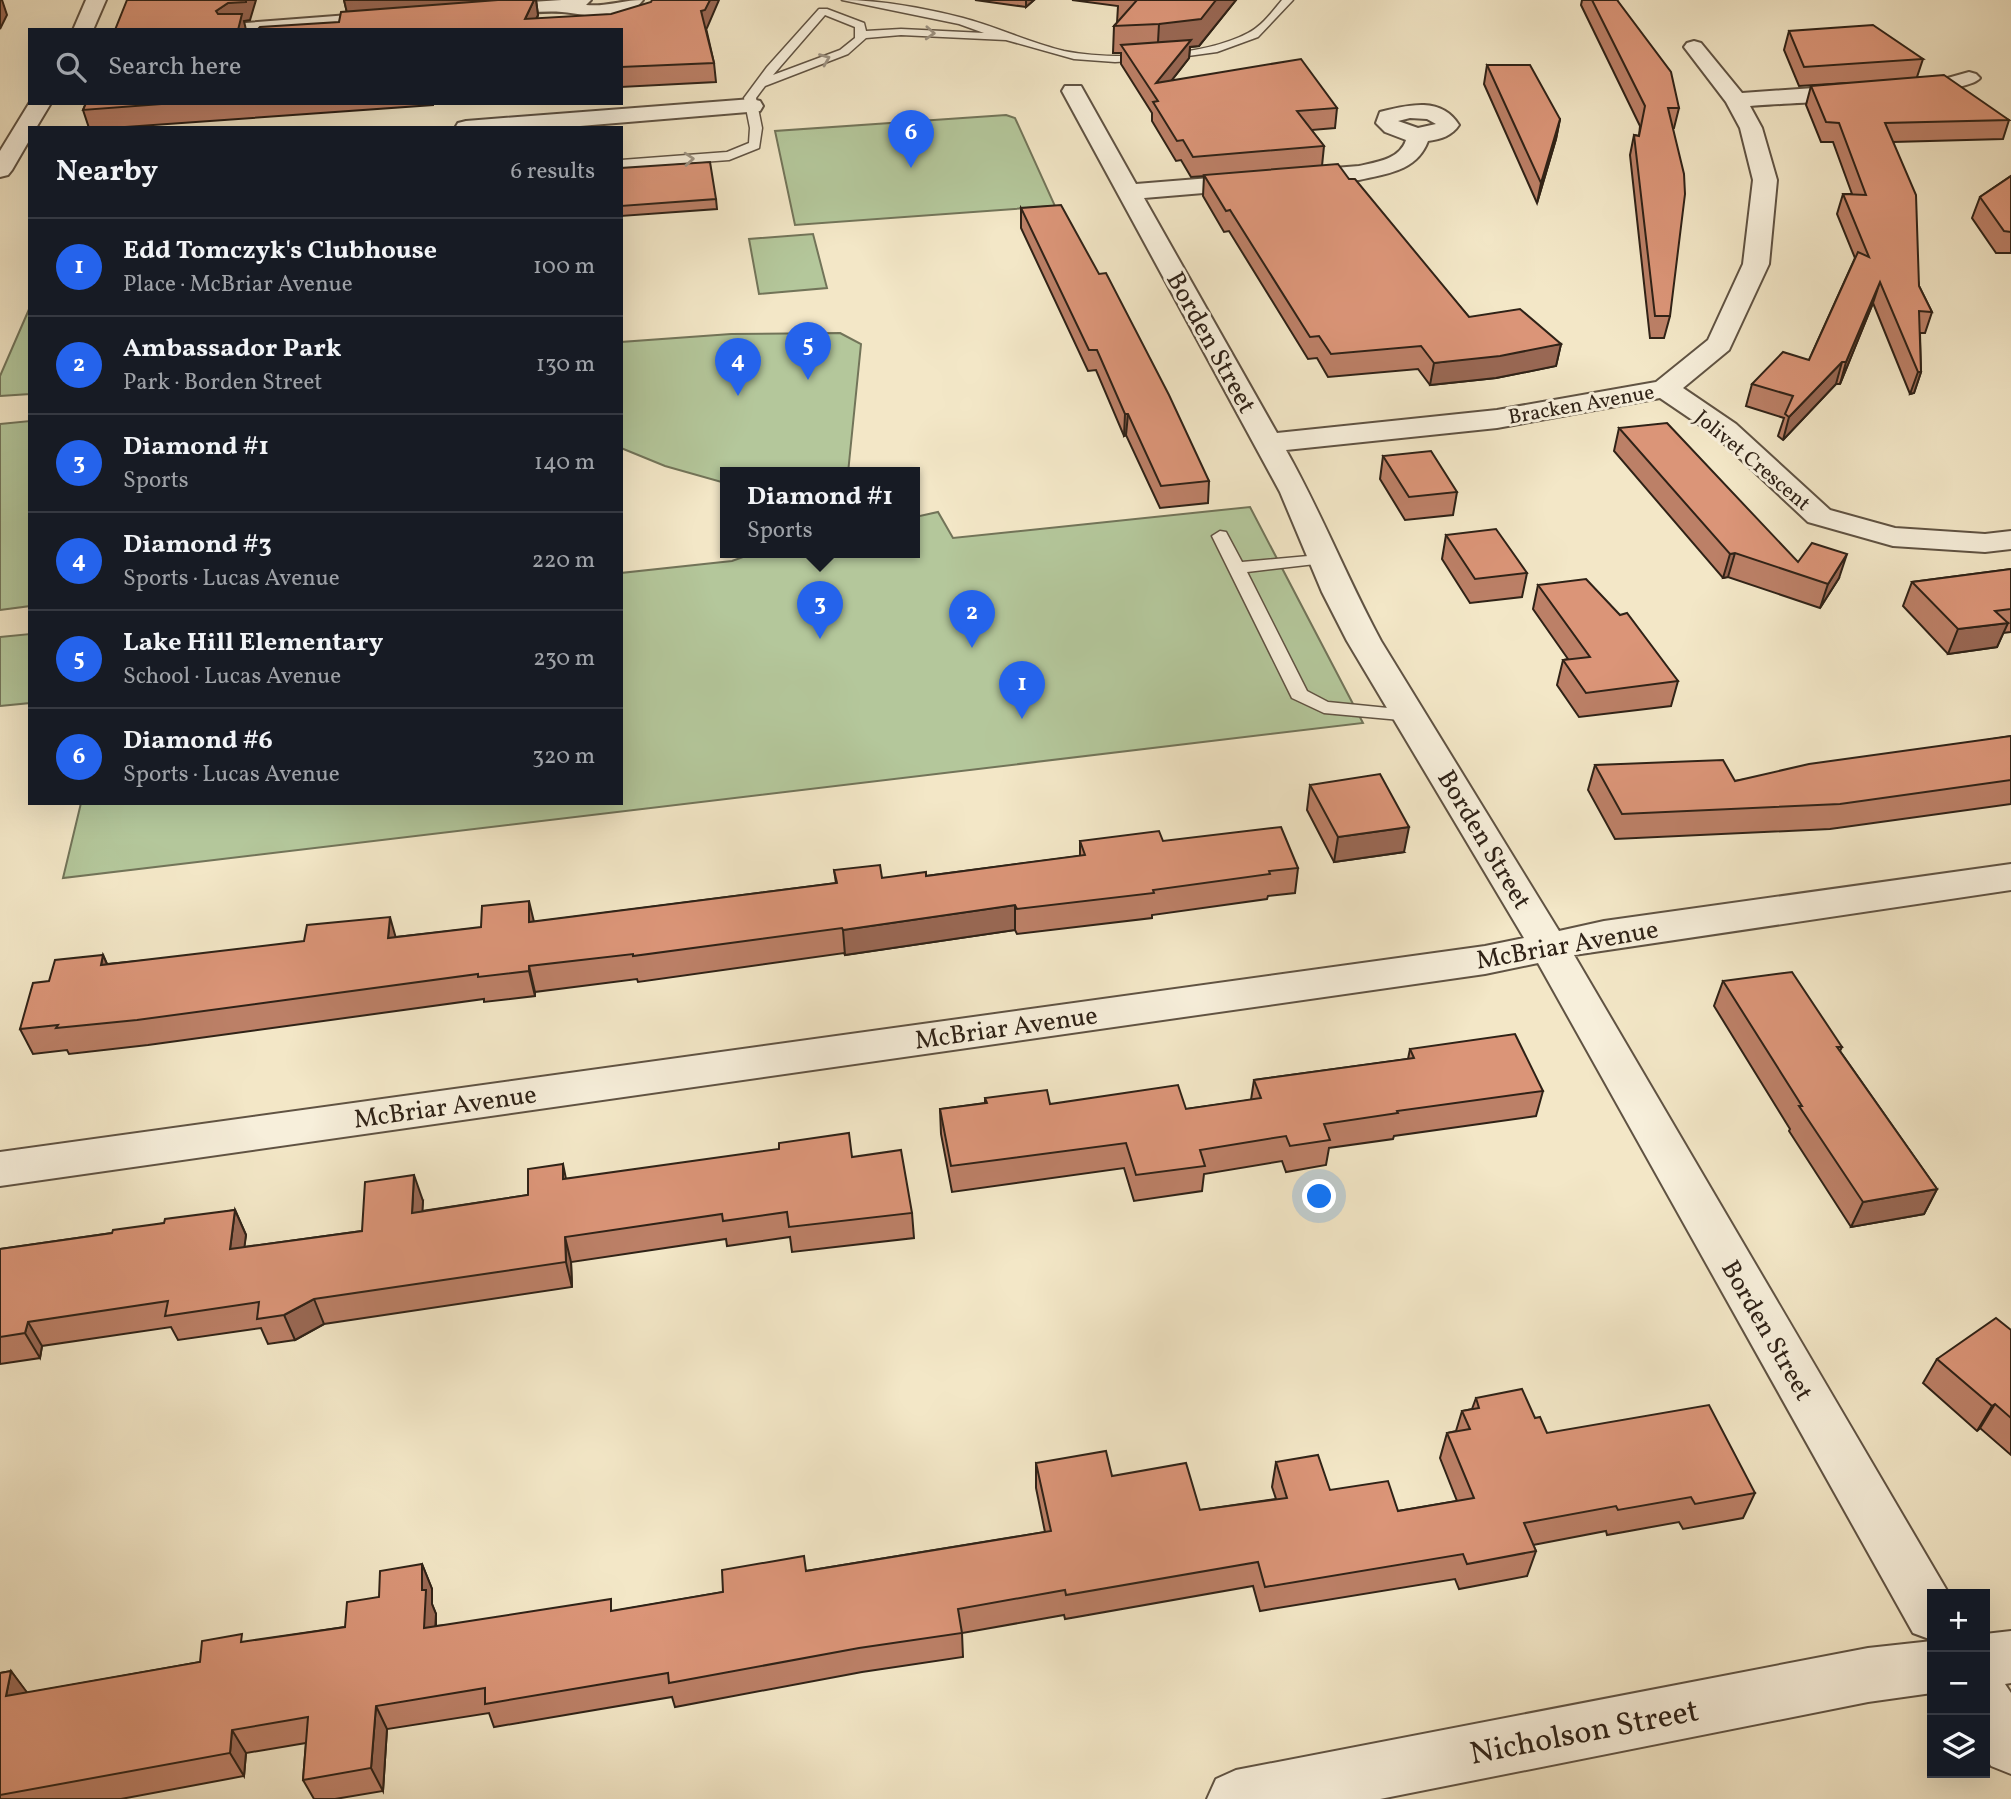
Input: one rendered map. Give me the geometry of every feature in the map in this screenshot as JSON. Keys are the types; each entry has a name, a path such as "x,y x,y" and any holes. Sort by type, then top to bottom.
{"street":[{"path":"84,28 96,0"},
{"path":"293,25 297,0"},
{"path":"469,13 572,3 581,12 613,10 634,0"},
{"path":"257,28 401,17"},
{"name":"Bracken Avenue","path":"1268,443 1497,419 1665,389 1720,344 1756,264 1765,180 1751,128 1737,100 1694,47"},
{"path":"1737,100 1945,85 1969,78"},
{"name":"Borden Street","path":"1073,91 1296,492 1364,641 1548,944 1927,1606"},
{"path":"2,164 39,105"},
{"path":"492,126 752,106"},
{"path":"1129,191 1359,173 1392,166 1409,157 1417,148 1419,135"},
{"path":"2,164 28,159"},
{"name":"Jolivet Crescent","path":"1665,389 1726,430 1819,516 1893,537 1985,543 2011,540"},
{"name":"McBriar Avenue","path":"0,1169 1485,960 1548,944 2011,877"},
{"path":"1990,1659 2011,1657"},
{"name":"Nicholson Street","path":"1236,1799 1868,1675 1927,1668"},
{"path":"1990,1710 2011,1746"}],"lane":[{"path":"847,0 942,17 1072,55 1097,58 1196,51 1224,46 1257,33 1288,0"},
{"path":"623,164 729,156 744,152 755,145 758,136 752,118 752,92 826,5 860,25 863,35"},
{"path":"761,83 844,51 863,35 901,32 1007,37"},
{"path":"1220,536 1299,694 1324,706 1411,715"},
{"path":"1236,568 1324,558"}],"green space":[{"path":"1006,115 1015,118 1055,206 795,225 775,131"},
{"path":"813,234 827,288 759,294 749,239"},
{"path":"28,312 28,394 0,396 0,376"},
{"path":"840,333 861,344 849,467 720,467 720,482 665,466 623,449 623,342 731,334"},
{"path":"28,421 28,606 0,610 0,424"},
{"path":"1250,507 1363,723 63,878 81,805 623,805 623,573 740,558 920,558 920,516 938,512 953,538"},
{"path":"28,634 28,703 0,706 0,637"}],"building":[{"path":"127,0 246,0 228,3 216,11 218,14 242,14 238,28 116,28"},
{"path":"498,0 534,0 525,19 611,14 652,0 710,0 705,10 701,11 714,63 623,67 623,28 259,28 339,22 341,12"},
{"path":"1137,0 1216,0 1201,19 1114,26"},
{"path":"1592,0 1617,0 1671,72 1679,108 1668,108 1684,174 1685,194 1670,316 1655,316 1634,135 1639,136 1645,106"},
{"path":"1873,25 1923,59 1804,67 1789,31"},
{"path":"1191,40 1156,83 1301,59 1337,108 1297,111 1324,146 1193,157 1183,140 1177,141 1153,102 1158,101 1121,45"},
{"path":"1487,65 1530,65 1560,119 1541,183"},
{"path":"1944,75 2009,120 1885,123 1916,195 1919,286 1932,312 1919,311 1921,372 1918,372 1880,282 1846,362 1842,362 1789,417 1785,414 1793,396 1752,384 1783,352 1809,360 1858,252 1869,257 1843,194 1866,195 1839,123 1826,122 1811,86"},
{"path":"85,105 149,105 83,110"},
{"path":"710,162 716,199 623,206 623,168"},
{"path":"1338,164 1349,179 1355,179 1469,317 1520,309 1561,344 1500,356 1434,363 1421,346 1331,354 1319,336 1310,337 1230,210 1226,211 1204,175"},
{"path":"2011,176 2011,232 2004,231 1980,197"},
{"path":"1061,205 1099,274 1106,273 1169,395 1209,481 1161,486 1097,350 1089,350 1021,208"},
{"path":"1667,423 1798,562 1812,543 1847,554 1828,584 1735,553 1730,554 1619,428"},
{"path":"1431,451 1457,492 1409,497 1383,456"},
{"path":"1496,529 1527,573 1475,579 1446,535"},
{"path":"2011,569 2011,609 1995,611 2008,623 1958,629 1912,582"},
{"path":"1586,579 1620,615 1627,613 1678,681 1586,693 1563,660 1590,657 1538,585"},
{"path":"2011,736 2011,780 1840,804 1622,814 1595,765 1723,760 1735,781 1809,764"},
{"path":"1380,774 1409,827 1338,837 1310,785"},
{"path":"1281,827 1298,868 1153,890 1154,893 1017,909 1015,905 843,930 842,928 633,956 529,966 529,971 478,977 478,974 137,1020 20,1029 33,983 49,981 55,960 103,955 101,965 304,941 307,925 390,917 388,938 481,927 482,906 529,901 529,922 837,883 834,870 880,865 882,878 926,872 926,876 1085,855 1080,841 1159,831 1163,841"},
{"path":"1792,972 1842,1047 1837,1047 1937,1189 1863,1202 1799,1106 1802,1106 1723,981"},
{"path":"1515,1034 1543,1091 1324,1124 1330,1140 1290,1146 1286,1136 1200,1150 1205,1166 1136,1175 1126,1143 951,1166 940,1109 987,1103 985,1098 1047,1090 1050,1104 1178,1085 1186,1109 1261,1098 1254,1080 1414,1058 1410,1049"},
{"path":"849,1133 852,1157 901,1150 912,1213 789,1227 787,1212 723,1221 722,1214 565,1237 566,1262 314,1299 284,1315 257,1319 259,1302 165,1316 168,1301 28,1322 25,1333 0,1337 0,1249 112,1233 113,1230 164,1223 165,1219 235,1210 230,1249 362,1231 365,1182 414,1175 412,1213 528,1195 528,1169 563,1164 563,1179 779,1149 779,1143"},
{"path":"1996,1318 2011,1330 2011,1418 1995,1404 1992,1406 1937,1359"},
{"path":"1522,1389 1535,1418 1540,1417 1547,1433 1709,1405 1755,1493 1695,1504 1691,1497 1618,1510 1616,1506 1524,1523 1536,1551 1467,1564 1463,1554 1265,1587 1258,1562 1066,1595 1065,1590 958,1609 962,1633 859,1648 669,1683 668,1673 485,1704 485,1688 376,1706 371,1768 303,1780 308,1717 232,1730 230,1753 0,1795 0,1673 11,1671 6,1696 200,1662 202,1641 242,1634 241,1642 345,1627 347,1602 379,1597 380,1571 422,1564 422,1590 426,1590 424,1628 611,1599 611,1611 723,1592 722,1570 804,1556 806,1571 1051,1531 1036,1463 1106,1451 1112,1476 1186,1463 1200,1510 1287,1498 1276,1462 1318,1455 1330,1490 1388,1481 1398,1511 1474,1498 1447,1433 1470,1429 1462,1411 1479,1408 1476,1398"}],"place":[{"name":"Diamond #6","path":"911,168"},
{"name":"Lake Hill Elementary","path":"808,380"},
{"name":"Diamond #3","path":"738,396"},
{"name":"Diamond #1","path":"820,639"},
{"name":"Ambassador Park","path":"972,648"},
{"name":"Edd Tomczyk's Clubhouse","path":"1022,719"}]}
